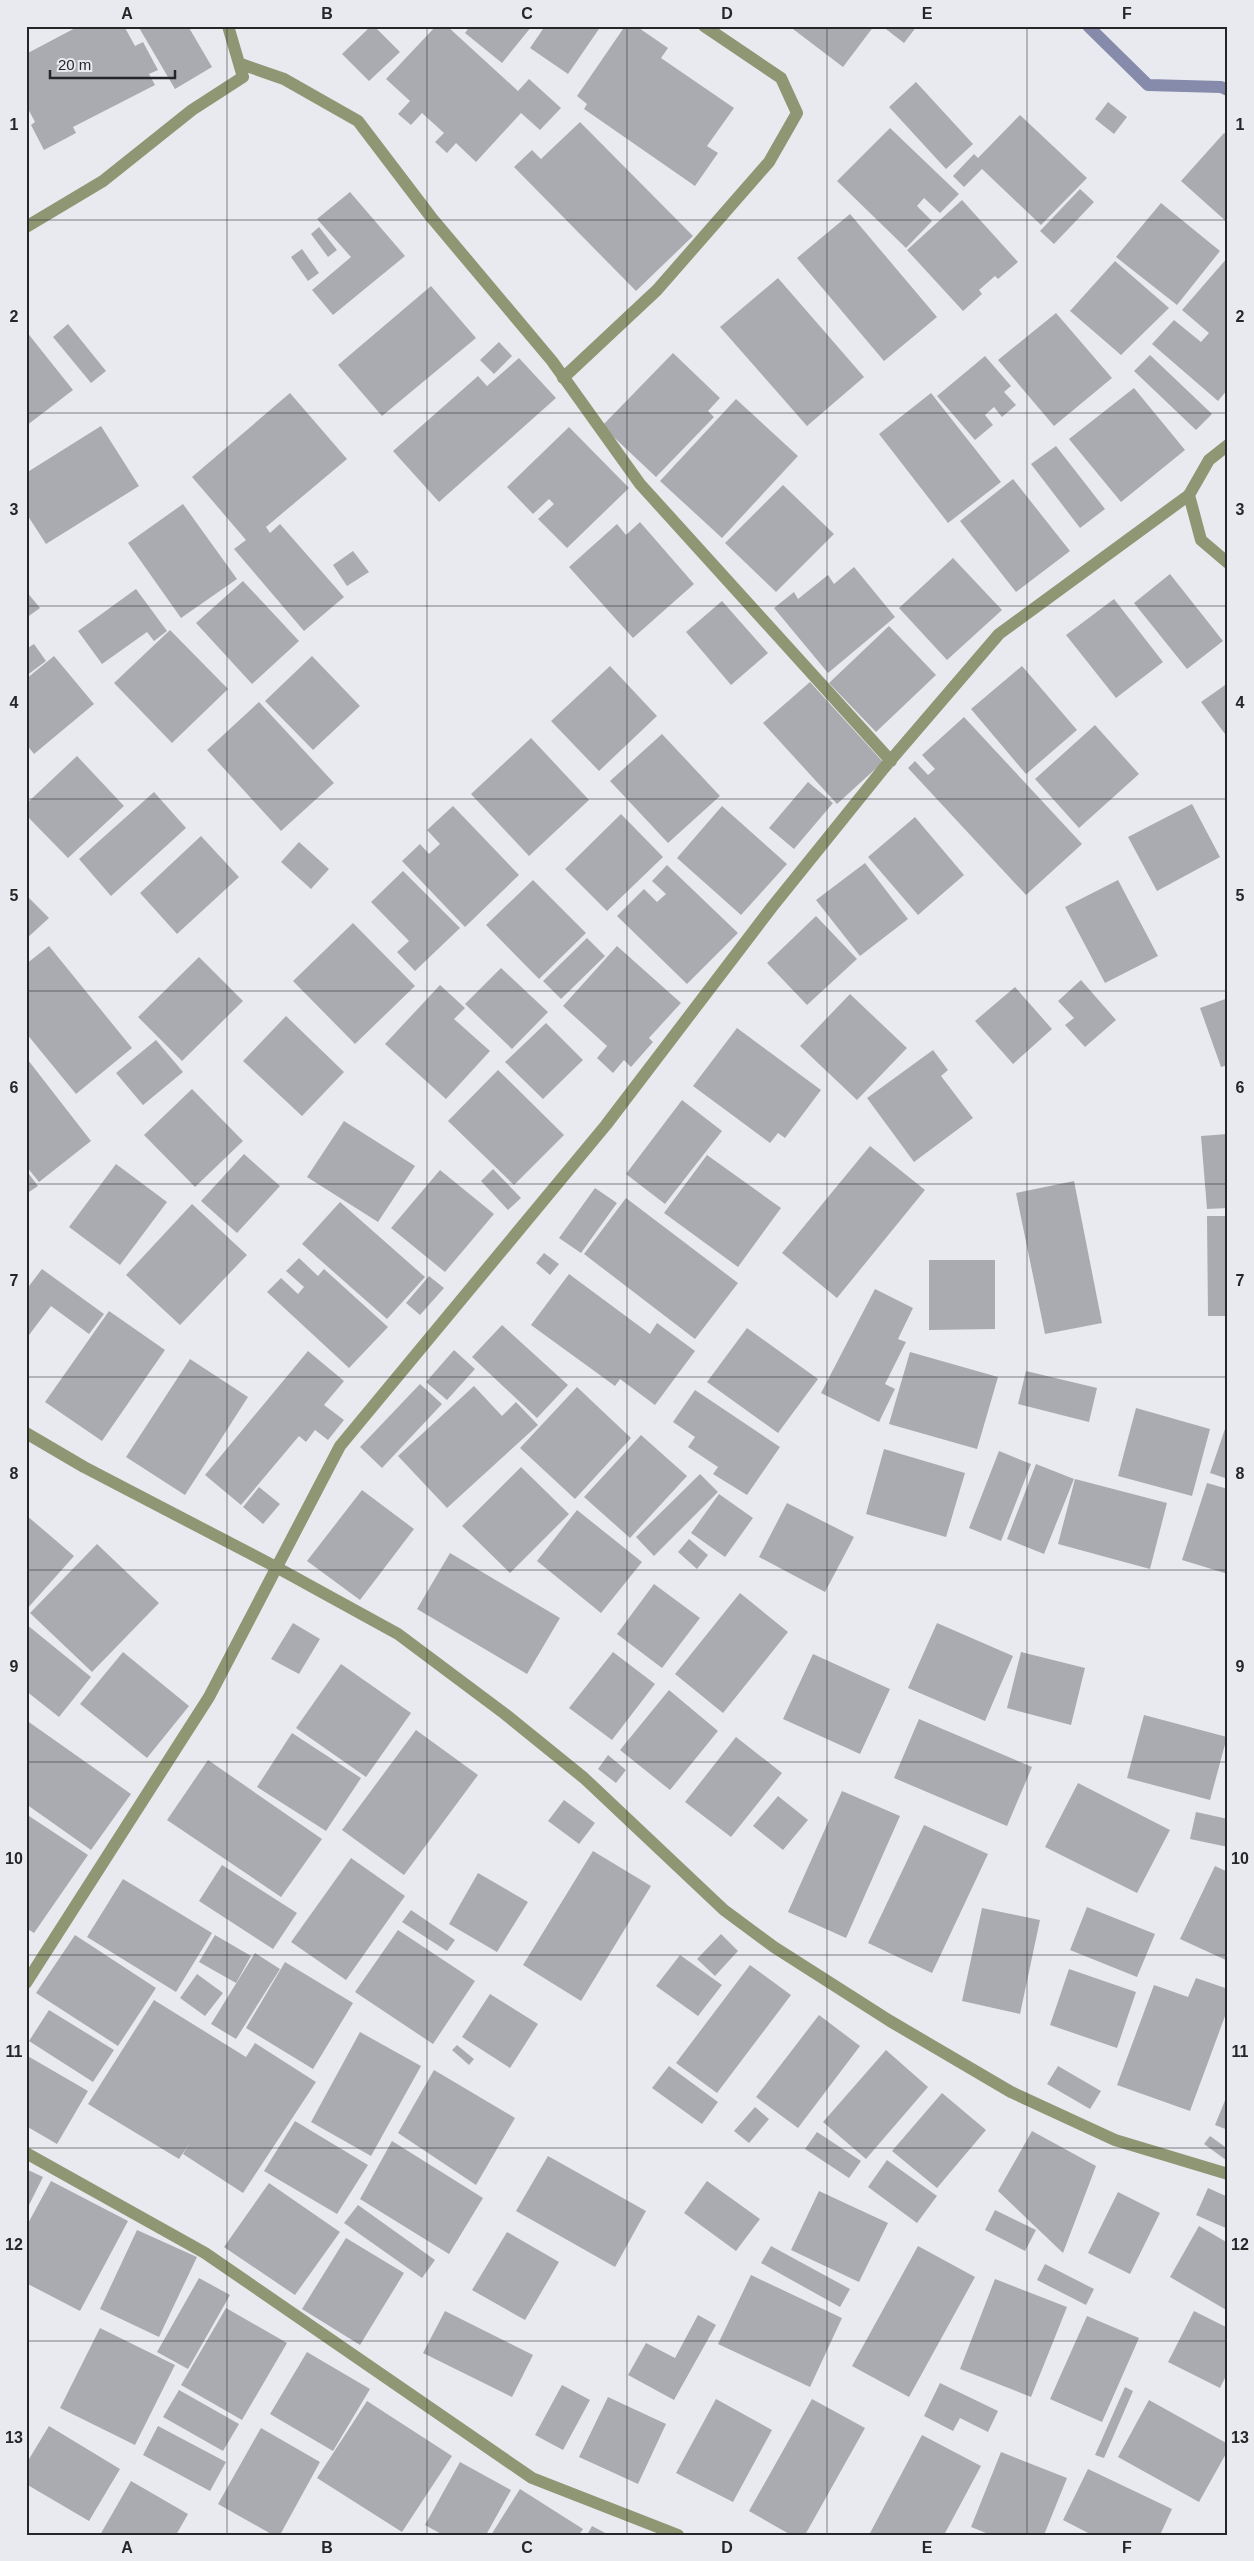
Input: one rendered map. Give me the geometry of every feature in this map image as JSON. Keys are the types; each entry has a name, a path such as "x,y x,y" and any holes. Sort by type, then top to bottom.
{"street":[{"path":"26,227 103,181 192,110 243,77 241,64 228,26"},
{"path":"564,378 658,290 769,162 797,112 781,78 704,26"},
{"path":"241,64 284,79 358,121 431,217 564,378 640,484 891,761"},
{"path":"26,1983 32,1962 209,1697 340,1446 606,1125 772,907 891,761 999,634 1189,495 1209,460 1228,445"},
{"path":"1189,495 1201,540 1228,563"},
{"path":"26,1433 84,1467 276,1567 398,1634 505,1714 584,1778 724,1910 774,1947 873,2011 1011,2092 1115,2140 1228,2174"},
{"path":"26,2153 205,2252 532,2478 678,2535"}],"building":[{"path":"79,26 124,26 135,46 143,42 158,70 149,74 155,85 73,127 76,133 44,150 31,125 35,122 26,105 26,54"},
{"path":"138,26 188,26 212,67 175,89"},
{"path":"371,26 374,26 400,52 369,81 342,54"},
{"path":"436,26 447,26 518,91 529,79 561,108 540,130 521,113 476,162 456,143 447,153 435,142 444,133 422,113 411,125 398,114 410,101 386,79"},
{"path":"470,26 532,26 502,63 465,33"},
{"path":"545,26 601,26 568,74 530,48"},
{"path":"625,26 636,26 668,48 661,58 734,108 707,146 718,153 695,186 584,109 587,104 577,96"},
{"path":"789,26 874,26 843,67"},
{"path":"882,26 917,26 904,43"},
{"path":"916,82 973,144 946,169 889,107"},
{"path":"1108,102 1127,117 1114,134 1095,119"},
{"path":"1020,115 1087,178 1041,225 982,169 964,187 953,176 974,154 978,158"},
{"path":"580,122 693,236 636,291 514,167 532,150 541,159"},
{"path":"890,128 959,194 940,213 924,198 917,206 932,221 906,248 837,181"},
{"path":"1224,133 1228,136 1228,223 1181,181"},
{"path":"1080,189 1094,202 1054,244 1040,231"},
{"path":"350,192 405,256 333,315 312,290 351,257 317,219"},
{"path":"962,200 1018,262 998,279 995,276 979,290 982,294 963,311 907,250"},
{"path":"1161,203 1220,251 1177,305 1116,257"},
{"path":"850,214 937,317 884,361 797,258"},
{"path":"319,227 337,250 328,257 311,234"},
{"path":"302,249 319,273 308,281 291,257"},
{"path":"1228,257 1228,389 1218,401 1152,344 1174,320 1201,342 1209,333 1182,310"},
{"path":"1115,261 1169,308 1121,355 1070,311"},
{"path":"778,278 864,377 807,426 720,327"},
{"path":"431,286 476,338 382,416 338,365"},
{"path":"1056,313 1112,378 1054,426 998,360"},
{"path":"68,324 106,371 91,383 53,337"},
{"path":"26,331 73,390 26,426"},
{"path":"499,342 512,356 494,374 480,360"},
{"path":"673,353 720,398 708,411 714,417 656,477 602,426"},
{"path":"1150,355 1212,414 1196,430 1134,371"},
{"path":"985,356 1011,386 1004,392 1016,405 1002,417 994,407 985,415 993,425 975,440 937,396"},
{"path":"519,358 556,398 439,502 393,451 478,376 487,386"},
{"path":"1134,388 1185,450 1121,502 1069,439"},
{"path":"290,393 347,459 266,527 270,533 280,524 344,597 304,631 234,549 246,540 192,477"},
{"path":"931,393 1001,482 948,523 879,434"},
{"path":"736,399 798,456 722,538 660,481"},
{"path":"101,426 139,486 46,544 26,513 26,473"},
{"path":"569,427 629,488 567,548 538,519 554,504 549,499 533,514 507,487"},
{"path":"1056,446 1105,509 1080,528 1031,464"},
{"path":"1013,479 1070,551 1016,592 960,521"},
{"path":"783,485 834,534 776,592 725,543"},
{"path":"183,504 237,579 181,618 128,543"},
{"path":"640,522 694,584 633,638 569,567 617,524 626,535"},
{"path":"353,551 369,572 347,586 333,565"},
{"path":"953,558 1002,610 947,660 899,608"},
{"path":"854,567 895,617 828,673 774,608 794,592 798,599 828,575 834,584"},
{"path":"1170,574 1223,641 1187,669 1134,603"},
{"path":"243,581 299,641 252,684 196,623"},
{"path":"136,589 167,631 154,641 147,632 102,664 78,631"},
{"path":"26,591 40,608 26,618"},
{"path":"1114,599 1163,662 1116,698 1066,635"},
{"path":"722,601 768,653 731,685 686,632"},
{"path":"889,626 936,675 876,732 829,683"},
{"path":"170,630 228,689 172,743 114,683"},
{"path":"34,644 46,661 26,676 26,649"},
{"path":"54,656 94,704 34,754 26,744 26,679"},
{"path":"312,656 360,706 313,750 265,701"},
{"path":"610,666 657,716 599,771 551,721"},
{"path":"1022,666 1077,730 1026,774 971,709"},
{"path":"810,682 883,762 837,804 763,723"},
{"path":"1228,683 1228,738 1201,702"},
{"path":"259,702 334,783 281,831 207,750"},
{"path":"964,717 1082,844 1026,895 908,768 915,761 928,775 935,769 922,755"},
{"path":"1095,725 1139,774 1079,828 1035,779"},
{"path":"662,734 720,796 668,843 610,781"},
{"path":"531,738 589,800 529,856 471,794"},
{"path":"77,756 124,806 68,858 26,815 26,804"},
{"path":"808,782 833,803 794,849 769,828"},
{"path":"154,792 186,828 111,896 79,859"},
{"path":"1192,804 1220,857 1157,891 1128,837"},
{"path":"453,806 519,875 465,927 402,861 420,844 429,854 440,844 427,830"},
{"path":"722,806 787,864 741,915 677,858"},
{"path":"621,814 663,857 607,911 565,869"},
{"path":"915,817 964,875 918,915 868,857"},
{"path":"201,836 239,877 177,934 140,893"},
{"path":"299,842 329,869 311,889 281,862"},
{"path":"865,863 908,919 860,956 816,900"},
{"path":"667,865 738,933 687,984 617,916 644,889 657,902 666,894 652,881"},
{"path":"403,871 460,928 415,971 397,952 409,941 371,902"},
{"path":"533,880 586,933 539,979 486,925"},
{"path":"1118,880 1158,956 1105,983 1065,907"},
{"path":"26,895 49,918 26,939"},
{"path":"816,916 857,959 807,1005 767,963"},
{"path":"353,923 415,986 355,1044 293,981"},
{"path":"587,938 605,956 561,999 543,981"},
{"path":"49,946 132,1048 76,1094 26,1033 26,964"},
{"path":"617,946 681,1003 649,1038 653,1042 631,1067 624,1060 613,1073 597,1058 607,1046 563,1006"},
{"path":"199,957 243,1001 182,1061 138,1017"},
{"path":"501,968 548,1012 512,1049 465,1004"},
{"path":"1081,980 1116,1020 1085,1047 1065,1025 1074,1018 1058,1001"},
{"path":"440,985 465,1008 454,1019 490,1051 446,1099 385,1044"},
{"path":"1015,987 1052,1029 1013,1064 975,1021"},
{"path":"850,994 907,1048 857,1100 800,1046"},
{"path":"1228,998 1228,1065 1221,1067 1200,1008"},
{"path":"286,1016 344,1072 302,1116 243,1061"},
{"path":"546,1023 583,1060 543,1099 505,1062"},
{"path":"737,1028 821,1090 785,1138 778,1133 770,1143 693,1086"},
{"path":"156,1040 183,1072 143,1105 116,1073"},
{"path":"933,1050 948,1070 941,1076 973,1118 914,1162 867,1098"},
{"path":"28,1060 91,1141 39,1182 26,1166"},
{"path":"498,1070 564,1135 514,1185 448,1121"},
{"path":"192,1089 243,1141 195,1187 144,1135"},
{"path":"682,1100 722,1131 665,1204 626,1174"},
{"path":"344,1121 415,1166 378,1222 307,1177"},
{"path":"1228,1134 1228,1208 1207,1209 1201,1136"},
{"path":"870,1146 925,1190 837,1298 782,1253"},
{"path":"244,1154 280,1186 237,1233 201,1201"},
{"path":"707,1155 781,1208 738,1267 664,1213"},
{"path":"116,1164 167,1202 120,1265 69,1227"},
{"path":"493,1169 521,1198 508,1210 481,1181"},
{"path":"26,1170 38,1186 26,1194"},
{"path":"440,1170 494,1214 445,1272 391,1228"},
{"path":"1074,1181 1102,1323 1045,1334 1016,1193"},
{"path":"595,1188 617,1203 581,1253 559,1238"},
{"path":"626,1198 738,1283 695,1339 584,1254"},
{"path":"340,1202 425,1277 387,1319 302,1244"},
{"path":"192,1204 247,1255 180,1325 126,1275"},
{"path":"1207,1216 1228,1216 1228,1316 1208,1316"},
{"path":"544,1253 559,1264 550,1275 536,1263"},
{"path":"299,1258 318,1276 324,1269 388,1327 349,1368 267,1292 281,1278 298,1294 304,1287 286,1271"},
{"path":"929,1260 995,1260 995,1329 929,1330"},
{"path":"42,1269 104,1314 89,1334 51,1306 26,1339 26,1290"},
{"path":"569,1274 650,1334 657,1323 695,1351 655,1405 620,1379 615,1386 531,1325"},
{"path":"429,1276 444,1288 420,1315 406,1303"},
{"path":"875,1289 913,1308 898,1339 906,1342 885,1384 895,1389 879,1422 821,1393"},
{"path":"109,1311 165,1350 102,1441 45,1402"},
{"path":"502,1325 568,1385 537,1418 472,1357"},
{"path":"747,1328 818,1379 778,1433 707,1382"},
{"path":"454,1350 475,1369 447,1400 426,1382"},
{"path":"308,1351 344,1381 324,1405 344,1420 328,1440 315,1430 306,1442 299,1436 241,1505 205,1475"},
{"path":"910,1352 998,1377 977,1449 889,1424"},
{"path":"190,1359 248,1397 185,1495 126,1457"},
{"path":"1026,1371 1097,1388 1089,1422 1018,1404"},
{"path":"420,1384 442,1404 382,1468 360,1447"},
{"path":"474,1386 502,1416 516,1402 538,1425 447,1508 398,1456"},
{"path":"577,1387 631,1438 575,1499 520,1448"},
{"path":"695,1390 780,1447 747,1495 713,1474 718,1467 688,1447 695,1437 673,1422"},
{"path":"1136,1408 1210,1429 1192,1496 1118,1476"},
{"path":"1228,1423 1228,1479 1210,1473"},
{"path":"641,1435 687,1476 630,1538 584,1497"},
{"path":"884,1449 965,1473 946,1537 866,1514"},
{"path":"999,1451 1031,1464 1001,1541 969,1528"},
{"path":"1036,1464 1074,1479 1044,1554 1007,1539"},
{"path":"521,1467 569,1514 510,1573 462,1526"},
{"path":"700,1474 718,1492 654,1556 636,1537"},
{"path":"1075,1479 1167,1503 1150,1569 1058,1544"},
{"path":"1207,1483 1228,1489 1228,1574 1182,1560"},
{"path":"259,1487 280,1504 263,1524 243,1507"},
{"path":"362,1490 414,1529 360,1600 307,1561"},
{"path":"719,1494 753,1518 725,1557 691,1533"},
{"path":"787,1503 854,1537 825,1592 759,1557"},
{"path":"577,1510 642,1562 601,1613 537,1561"},
{"path":"26,1515 74,1556 26,1610"},
{"path":"689,1539 708,1555 697,1569 678,1552"},
{"path":"97,1544 159,1603 92,1672 30,1613"},
{"path":"450,1553 560,1618 527,1674 417,1609"},
{"path":"654,1584 700,1618 662,1668 617,1634"},
{"path":"740,1593 788,1632 723,1713 675,1674"},
{"path":"293,1623 320,1639 299,1674 271,1659"},
{"path":"937,1623 1013,1656 985,1721 908,1688"},
{"path":"26,1624 91,1677 59,1717 26,1691"},
{"path":"123,1652 189,1706 147,1758 80,1704"},
{"path":"613,1652 655,1684 612,1740 569,1708"},
{"path":"1021,1652 1085,1668 1071,1725 1007,1708"},
{"path":"813,1654 890,1689 860,1754 783,1719"},
{"path":"341,1664 411,1713 366,1777 296,1728"},
{"path":"669,1690 718,1731 670,1790 620,1750"},
{"path":"1144,1715 1227,1737 1210,1800 1127,1778"},
{"path":"919,1719 1032,1767 1007,1826 894,1778"},
{"path":"26,1720 131,1794 91,1850 26,1804"},
{"path":"416,1730 478,1775 404,1875 342,1830"},
{"path":"292,1733 361,1778 326,1831 257,1787"},
{"path":"736,1737 782,1773 731,1837 685,1802"},
{"path":"608,1755 626,1770 616,1783 598,1769"},
{"path":"208,1760 322,1839 281,1897 167,1820"},
{"path":"1078,1783 1170,1830 1137,1893 1045,1847"},
{"path":"842,1791 900,1816 846,1938 788,1912"},
{"path":"778,1796 808,1820 783,1850 753,1826"},
{"path":"564,1800 595,1823 579,1844 548,1821"},
{"path":"1196,1812 1228,1819 1228,1847 1190,1839"},
{"path":"26,1814 88,1855 34,1933 26,1928"},
{"path":"924,1825 988,1854 932,1973 868,1943"},
{"path":"593,1851 651,1886 581,2001 523,1965"},
{"path":"351,1858 405,1896 346,1980 291,1942"},
{"path":"222,1865 297,1913 273,1949 199,1901"},
{"path":"1215,1866 1228,1872 1228,1961 1180,1939"},
{"path":"478,1873 528,1902 497,1952 449,1924"},
{"path":"123,1879 212,1933 176,1992 87,1937"},
{"path":"1087,1907 1155,1934 1137,1977 1070,1950"},
{"path":"982,1908 1040,1920 1020,2014 962,2001"},
{"path":"411,1910 455,1940 447,1951 402,1922"},
{"path":"398,1930 475,1981 433,2044 355,1992"},
{"path":"721,1934 738,1951 715,1976 697,1959"},
{"path":"75,1935 156,1988 118,2046 36,1993"},
{"path":"215,1935 251,1956 236,1983 199,1962"},
{"path":"255,1953 280,1969 236,2039 211,2024"},
{"path":"680,1955 722,1985 698,2016 656,1986"},
{"path":"285,1962 353,2003 313,2069 246,2028"},
{"path":"750,1965 791,1995 717,2093 676,2063"},
{"path":"1069,1969 1136,1992 1117,2048 1050,2025"},
{"path":"197,1974 223,1993 205,2016 180,1998"},
{"path":"1196,1978 1228,1989 1228,2008 1190,2111 1117,2085 1154,1985 1188,1997"},
{"path":"490,1994 538,2024 510,2068 462,2037"},
{"path":"154,2000 246,2057 255,2043 316,2082 243,2193 183,2154 191,2141 179,2159 88,2104"},
{"path":"49,2010 114,2050 93,2082 29,2041"},
{"path":"819,2015 860,2046 798,2128 756,2097"},
{"path":"360,2032 421,2066 371,2156 311,2122"},
{"path":"457,2045 474,2059 469,2065 452,2050"},
{"path":"886,2050 928,2087 866,2159 823,2122"},
{"path":"26,2055 88,2091 57,2144 26,2126"},
{"path":"669,2066 718,2102 702,2124 652,2088"},
{"path":"1058,2066 1101,2091 1090,2109 1047,2084"},
{"path":"434,2070 515,2118 476,2185 398,2133"},
{"path":"942,2093 986,2130 937,2188 892,2151"},
{"path":"1228,2093 1228,2130 1215,2125"},
{"path":"755,2107 769,2119 749,2143 734,2131"},
{"path":"295,2121 368,2165 337,2214 264,2171"},
{"path":"1032,2131 1096,2166 1063,2253 998,2191"},
{"path":"817,2132 861,2161 849,2178 805,2149"},
{"path":"1210,2136 1228,2149 1226,2160 1204,2144"},
{"path":"392,2141 483,2198 449,2254 360,2199"},
{"path":"548,2156 646,2211 615,2267 516,2211"},
{"path":"887,2160 937,2196 917,2223 868,2187"},
{"path":"26,2169 43,2177 26,2211"},
{"path":"51,2181 128,2221 80,2311 26,2283 26,2227"},
{"path":"707,2181 760,2219 736,2251 684,2213"},
{"path":"269,2183 340,2232 295,2295 224,2247"},
{"path":"1208,2188 1228,2197 1228,2229 1196,2215"},
{"path":"819,2191 888,2223 859,2282 791,2250"},
{"path":"1118,2192 1160,2213 1130,2274 1088,2253"},
{"path":"358,2205 435,2260 422,2278 344,2223"},
{"path":"995,2210 1036,2230 1025,2251 985,2230"},
{"path":"1199,2226 1228,2243 1228,2311 1170,2277"},
{"path":"137,2230 197,2257 159,2337 100,2309"},
{"path":"507,2232 559,2262 525,2320 472,2290"},
{"path":"346,2238 404,2273 360,2345 302,2309"},
{"path":"771,2246 850,2289 840,2307 761,2263"},
{"path":"918,2246 975,2277 909,2397 852,2366"},
{"path":"1045,2264 1094,2289 1086,2305 1037,2280"},
{"path":"751,2275 842,2318 810,2387 718,2344"},
{"path":"199,2278 230,2295 188,2369 157,2352"},
{"path":"995,2279 1067,2307 1031,2397 960,2369"},
{"path":"226,2308 287,2343 242,2420 181,2385"},
{"path":"445,2311 533,2355 512,2397 423,2353"},
{"path":"1194,2311 1228,2328 1228,2372 1220,2388 1168,2362"},
{"path":"698,2315 716,2325 674,2400 628,2375 646,2343 675,2358"},
{"path":"1087,2316 1139,2338 1102,2422 1050,2399"},
{"path":"100,2328 175,2365 135,2445 60,2408"},
{"path":"307,2352 370,2389 333,2451 270,2414"},
{"path":"940,2383 998,2411 988,2432 960,2418 953,2431 924,2416"},
{"path":"562,2385 590,2400 563,2450 535,2435"},
{"path":"1125,2387 1133,2391 1104,2458 1095,2455"},
{"path":"179,2390 239,2424 223,2451 163,2417"},
{"path":"608,2397 666,2424 638,2484 579,2457"},
{"path":"716,2399 772,2430 733,2502 676,2473"},
{"path":"812,2399 865,2428 805,2535 791,2535 749,2511"},
{"path":"1149,2400 1228,2444 1228,2450 1199,2502 1118,2457"},
{"path":"367,2401 452,2456 402,2532 317,2478"},
{"path":"49,2426 120,2469 89,2521 26,2484 26,2464"},
{"path":"158,2426 226,2462 210,2491 143,2455"},
{"path":"261,2428 320,2462 280,2535 273,2535 218,2504"},
{"path":"922,2435 981,2466 944,2535 869,2535"},
{"path":"1001,2452 1067,2478 1044,2535 991,2535 971,2527"},
{"path":"460,2462 511,2490 486,2535 443,2535 425,2525"},
{"path":"1088,2469 1172,2509 1160,2535 1092,2535 1063,2520"},
{"path":"131,2481 188,2514 176,2535 100,2535"},
{"path":"520,2489 583,2529 579,2535 491,2535"},
{"path":"592,2526 609,2535 587,2535"}],"waterway":[{"path":"1088,26 1148,85 1221,87 1228,90"}]}
